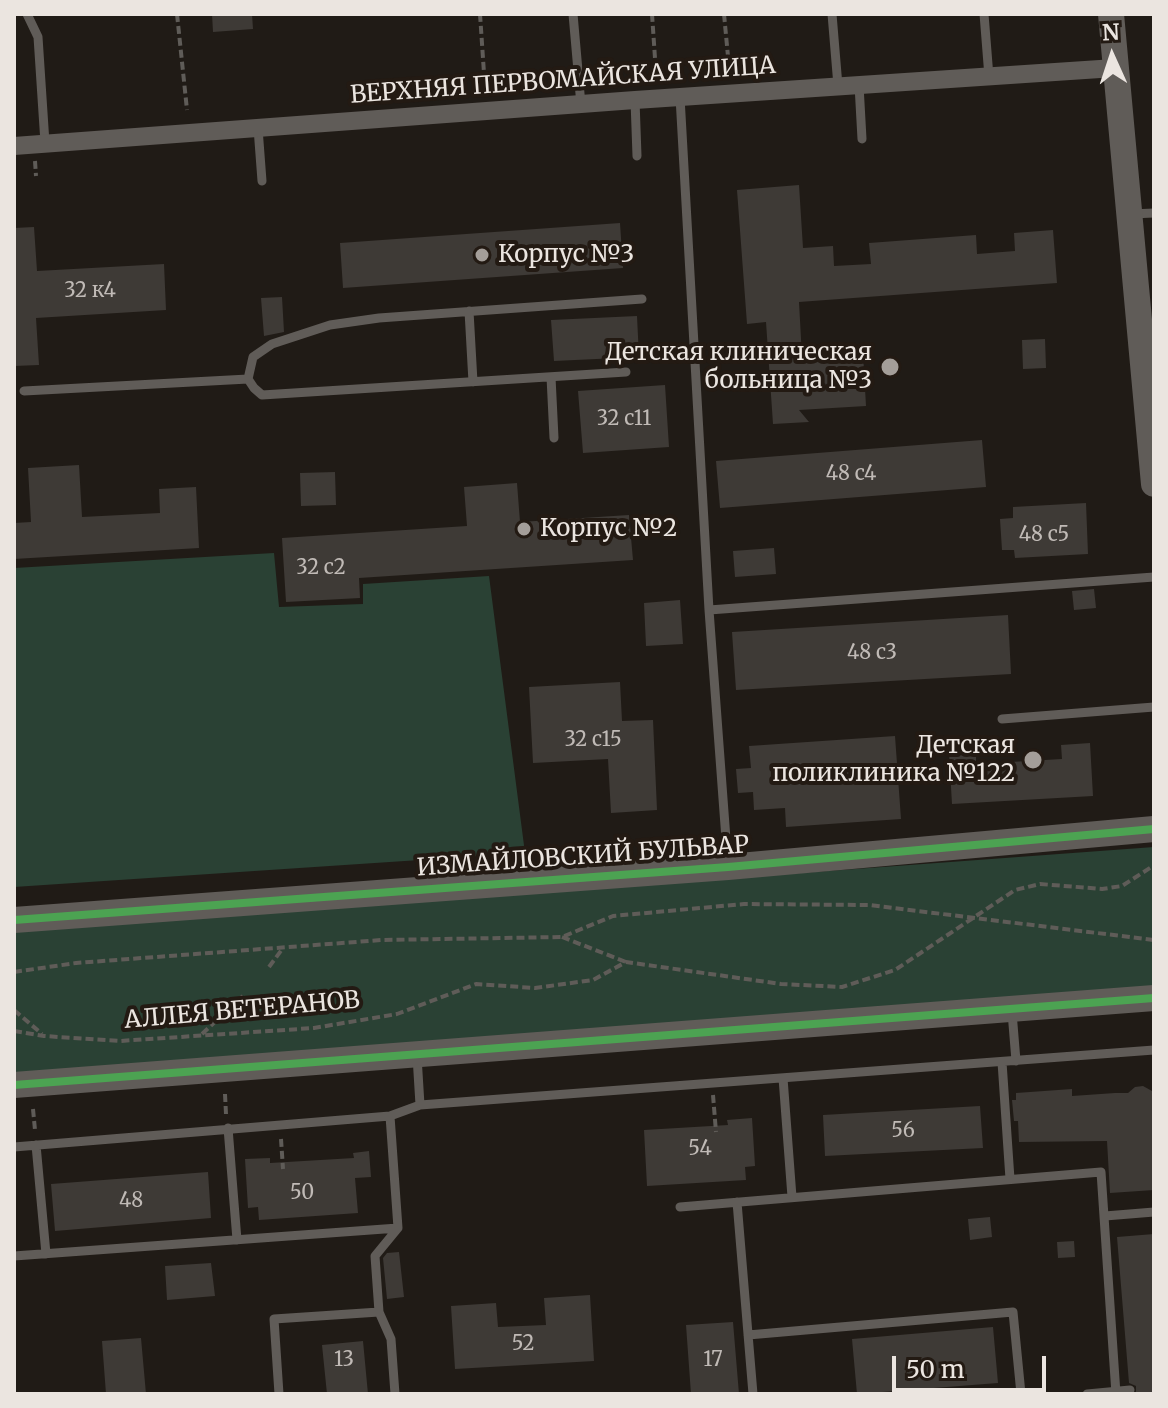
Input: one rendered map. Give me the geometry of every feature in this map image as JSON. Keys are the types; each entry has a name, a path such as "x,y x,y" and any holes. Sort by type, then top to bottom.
{"street":[{"path":"1111,14 1115,68 1141,214 1153,469"},
{"name":"ВЕРХНЯЯ ПЕРВОМАЙСКАЯ УЛИЦА","path":"14,146 1115,68"},
{"name":"ИЗМАЙЛОВСКИЙ БУЛЬВАР","path":"14,920 728,867 1154,829"},
{"path":"14,1085 1154,998"}],"lane":[{"path":"27,14 38,37 45,143"},
{"path":"573,14 581,105"},
{"path":"832,14 838,86"},
{"path":"984,14 989,77"},
{"path":"859,85 862,139"},
{"path":"680,97 709,610 728,867"},
{"path":"635,100 637,156"},
{"path":"258,127 262,181"},
{"path":"626,372 262,395 248,379 253,357 272,344 330,325 379,318 642,299"},
{"path":"469,311 473,382"},
{"path":"551,377 554,438"},
{"path":"24,391 248,379"},
{"path":"709,610 1154,577"},
{"path":"1002,719 1154,707"},
{"path":"1012,1009 1016,1061"},
{"path":"14,1147 390,1116 420,1105 1154,1050"},
{"path":"416,1054 420,1105"},
{"path":"1002,1062 1010,1179"},
{"path":"783,1078 792,1197"},
{"path":"390,1116 398,1228 375,1256 379,1312 391,1339 395,1394"},
{"path":"228,1128 237,1240"},
{"path":"36,1145 46,1254"},
{"path":"680,1207 698,1210 737,1202 1101,1172 1116,1393"},
{"path":"737,1202 753,1394"},
{"path":"1105,1216 1154,1212"},
{"path":"14,1256 398,1228"},
{"path":"279,1394 274,1319 379,1312"},
{"path":"748,1335 1013,1312 1021,1394"},
{"path":"1087,1394 1130,1390"}],"path":[{"path":"177,14 187,110"},
{"path":"480,14 485,88"},
{"path":"652,14 656,73"},
{"path":"724,14 729,67"},
{"path":"562,937 626,962 781,984 842,987 895,970 1015,890 1040,884 1102,889 1122,886 1153,866"},
{"path":"14,972 76,963 382,940 562,937 613,916 744,904 869,905 1154,940"},
{"path":"269,967 283,948"},
{"path":"201,1035 243,996"},
{"path":"14,1010 44,1036"},
{"path":"713,1083 716,1132"},
{"path":"225,1094 228,1128"},
{"path":"33,1109 36,1145"},
{"path":"280,1125 283,1169"}],"green space":[{"path":"274,553 279,607 363,604 363,584 489,576 525,853 14,887 14,568"},
{"path":"1154,847 1154,986 14,1073 14,931"}],"building":[{"path":"212,14 252,14 253,29 213,32"},
{"path":"799,185 803,248 833,246 834,266 871,264 869,243 976,235 977,254 1015,251 1014,233 1053,230 1057,283 799,302 802,357 863,353 866,406 799,410 809,422 773,424 766,322 747,324 737,190"},
{"name":"Корпус №3","path":"620,223 623,268 343,288 340,243"},
{"path":"34,227 37,271 164,264 166,310 36,318 39,365 14,366 14,228"},
{"path":"282,297 284,332 264,336 261,298"},
{"path":"637,316 639,357 554,361 551,320"},
{"path":"1045,339 1046,368 1023,369 1022,340"},
{"path":"665,385 669,447 583,453 578,391"},
{"path":"982,440 986,487 720,508 716,461"},
{"path":"79,465 82,517 160,513 159,489 196,487 199,548 14,559 14,523 31,522 28,468"},
{"path":"335,472 336,505 301,506 300,473"},
{"name":"Корпус №2","path":"517,483 520,522 629,515 633,560 359,578 360,598 286,602 282,538 467,526 464,487"},
{"path":"1086,503 1088,554 1015,558 1014,550 1002,550 1000,519 1013,518 1013,507"},
{"path":"774,548 776,574 735,577 733,551"},
{"path":"1094,589 1096,608 1074,610 1072,591"},
{"path":"680,600 683,644 646,646 644,603"},
{"path":"1008,615 1011,674 736,690 732,632"},
{"path":"620,682 622,721 653,720 657,810 611,813 608,759 533,763 529,687"},
{"path":"895,736 901,819 786,827 785,808 754,810 753,792 738,793 736,769 751,768 749,746"},
{"name":"Детская поликлиника №122","path":"1090,743 1093,796 952,804 949,753 976,752 976,764 1062,759 1061,745"},
{"path":"1143,1086 1152,1091 1154,1100 1154,1190 1110,1193 1107,1141 1019,1142 1018,1121 1014,1121 1012,1100 1016,1100 1016,1093 1072,1089 1072,1096 1128,1093 1135,1087"},
{"path":"980,1106 983,1148 825,1156 823,1115"},
{"path":"752,1118 755,1166 745,1167 746,1180 647,1186 644,1130 728,1125 727,1120"},
{"path":"369,1151 371,1177 355,1178 358,1213 259,1220 258,1207 248,1208 245,1159 270,1158 270,1163 354,1158 353,1153"},
{"path":"208,1172 211,1218 55,1231 51,1184"},
{"path":"990,1217 992,1237 970,1240 968,1219"},
{"path":"1154,1234 1154,1394 1136,1394 1136,1386 1129,1383 1117,1237"},
{"path":"1074,1241 1075,1257 1058,1258 1057,1242"},
{"path":"399,1252 404,1297 387,1299 383,1258 387,1253"},
{"path":"211,1263 215,1296 167,1300 165,1266"},
{"path":"590,1295 594,1361 455,1369 451,1306 496,1303 498,1327 546,1325 544,1298"},
{"path":"733,1322 739,1394 691,1394 686,1325"},
{"path":"993,1327 998,1383 857,1394 852,1339"},
{"path":"141,1338 146,1394 106,1394 102,1341"},
{"path":"363,1341 368,1394 327,1394 322,1345"}],"cycle path":[{"path":"14,920 728,867 1154,829"},
{"path":"14,1085 1154,998"}],"place":[{"name":"Корпус №3","path":"482,255"},
{"name":"Детская клиническая больница №3","path":"890,367"},
{"name":"Корпус №2","path":"524,529"},
{"name":"Детская поликлиника №122","path":"1033,760"}]}
